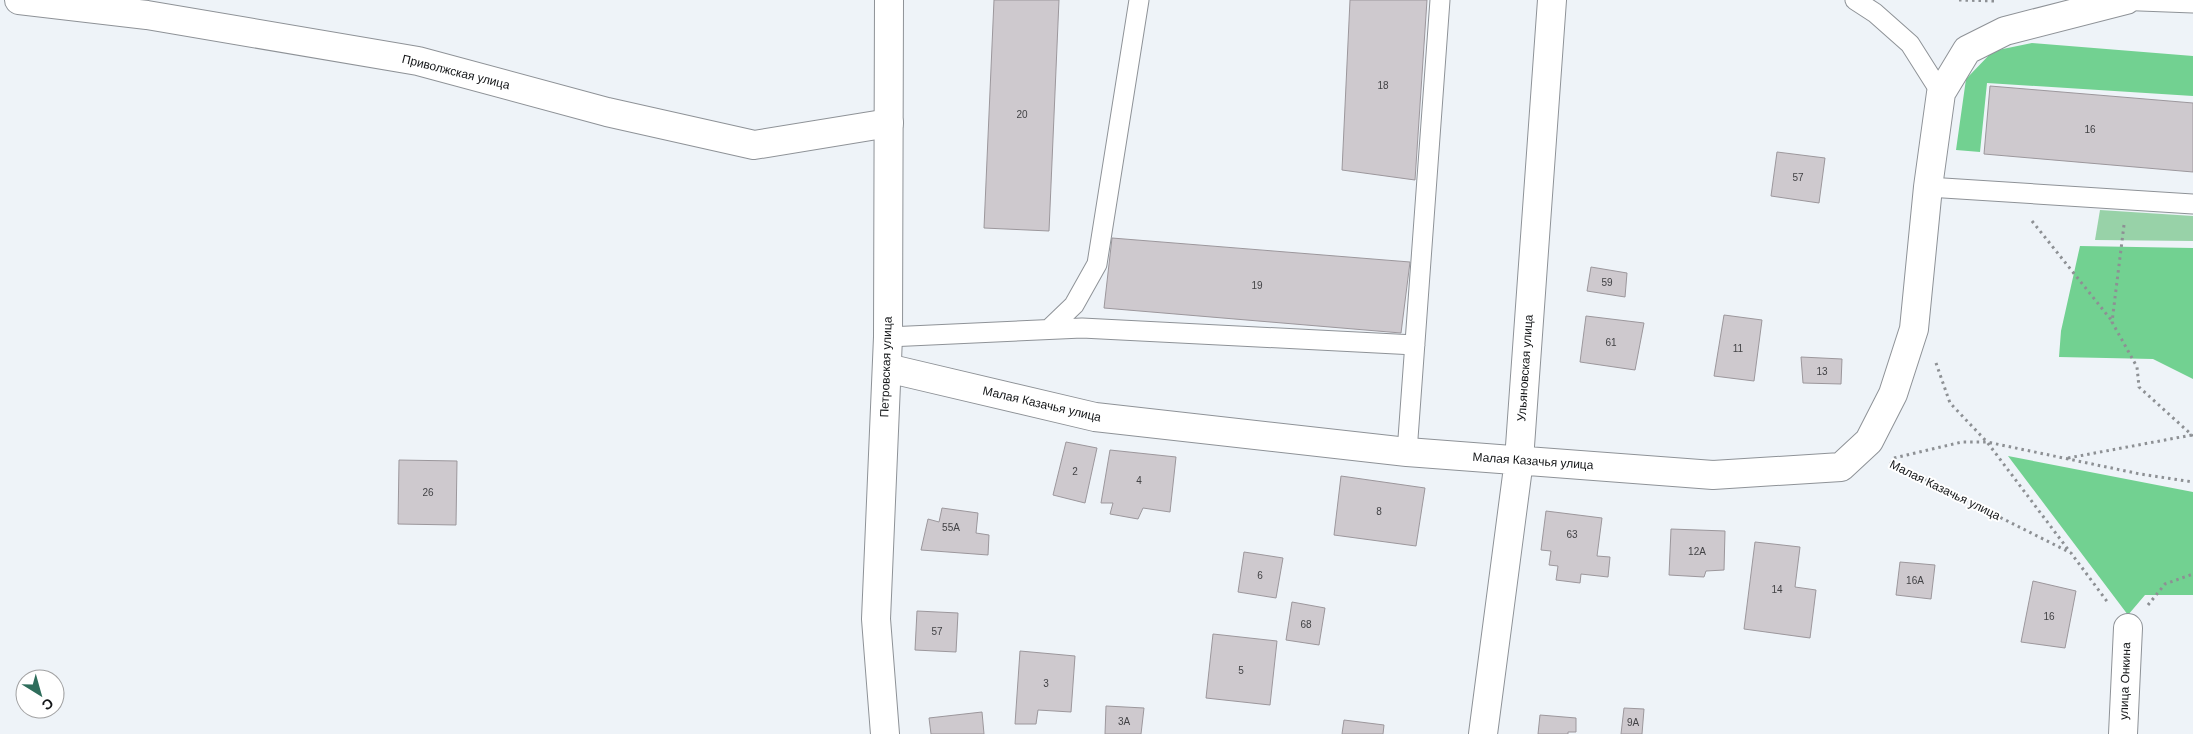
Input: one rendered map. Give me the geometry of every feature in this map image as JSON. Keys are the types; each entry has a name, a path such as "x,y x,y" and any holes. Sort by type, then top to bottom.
{"street":[{"name":"Приволжская улица","path":"19,0 147,15 418,61 606,112 754,145 889,123"},
{"name":"Петровская улица","path":"885,734 876,619 888,337 889,0"},
{"name":"Ульяновская улица","path":"1483,734 1519,460 1552,0"},
{"path":"1928,187 1941,93 1967,50 2005,30 2126,0"},
{"name":"Малая Казачья улица","path":"886,368 1094,417 1407,452 1713,475 1841,467 1869,441 1893,394 1914,329 1928,187"},
{"name":"улица Онкина","path":"2123,734 2128,628"}],"lane":[{"path":"1049,329 1074,305 1097,264 1139,0"},
{"path":"1407,452 1440,0"},
{"path":"1855,0 1876,13 1910,44 1941,93"},
{"path":"2111,0 2193,3"},
{"path":"1928,187 2193,204"},
{"path":"888,337 1082,328 1415,345"}],"path":[{"path":"2009,192 2112,322 2137,367 2139,387 2193,435"},
{"path":"2112,322 2127,200"},
{"path":"1935,360 1950,403 1987,442 2070,553"},
{"path":"2066,459 2193,435"},
{"name":"Малая Казачья улица","path":"1987,442 1962,442 1886,460 2070,553 2128,628"},
{"path":"1987,442 2140,474 2193,482"},
{"path":"2128,628 2165,584 2193,574"}],"green space":[{"path":"2032,43 2193,56 2193,96 1987,83 1980,152 1956,150 1966,79 1993,51"},
{"path":"2100,210 2193,216 2193,241 2095,240"},
{"path":"2080,246 2193,248 2193,379 2153,359 2059,357 2061,331"},
{"path":"2008,456 2193,492 2193,595 2145,595 2128,615"}],"building":[{"path":"994,0 1059,0 1049,231 984,228"},
{"path":"1350,0 1427,0 1415,180 1342,170"},
{"path":"1990,86 2193,103 2193,172 1984,154"},
{"path":"1777,152 1825,158 1819,203 1771,196"},
{"path":"1112,238 1410,262 1401,333 1104,308"},
{"path":"1591,267 1627,273 1625,297 1587,291"},
{"path":"1724,315 1762,320 1754,381 1714,376"},
{"path":"1586,316 1644,323 1635,370 1580,362"},
{"path":"1801,357 1842,359 1841,384 1803,383"},
{"path":"1066,442 1097,448 1085,503 1053,495"},
{"path":"1110,450 1176,457 1170,512 1143,508 1138,519 1110,514 1113,503 1101,503"},
{"path":"399,460 457,461 456,525 398,524"},
{"path":"1341,476 1425,488 1416,546 1334,535"},
{"path":"942,508 978,513 976,533 989,535 988,555 921,550 928,519 939,522"},
{"path":"1546,511 1602,518 1597,556 1610,557 1608,577 1581,574 1580,583 1556,580 1558,566 1549,565 1551,551 1541,550"},
{"path":"1671,529 1725,531 1724,570 1706,571 1704,577 1669,575"},
{"path":"1755,542 1800,547 1795,587 1816,590 1810,638 1744,629"},
{"path":"1244,552 1283,558 1276,598 1238,592"},
{"path":"1900,562 1935,565 1931,599 1896,595"},
{"path":"2033,581 2076,591 2065,648 2021,642"},
{"path":"1292,602 1325,608 1319,645 1286,640"},
{"path":"917,611 958,613 956,652 915,650"},
{"path":"1213,634 1277,641 1270,705 1206,698"},
{"path":"1020,651 1075,656 1071,712 1038,710 1036,724 1015,724"},
{"path":"1106,706 1144,708 1141,734 1105,734"},
{"path":"1624,708 1644,709 1642,734 1621,734"},
{"path":"982,712 984,734 931,734 929,718"},
{"path":"1540,715 1576,718 1576,732 1568,732 1568,734 1538,734"},
{"path":"1344,720 1384,725 1383,734 1342,734"}]}
